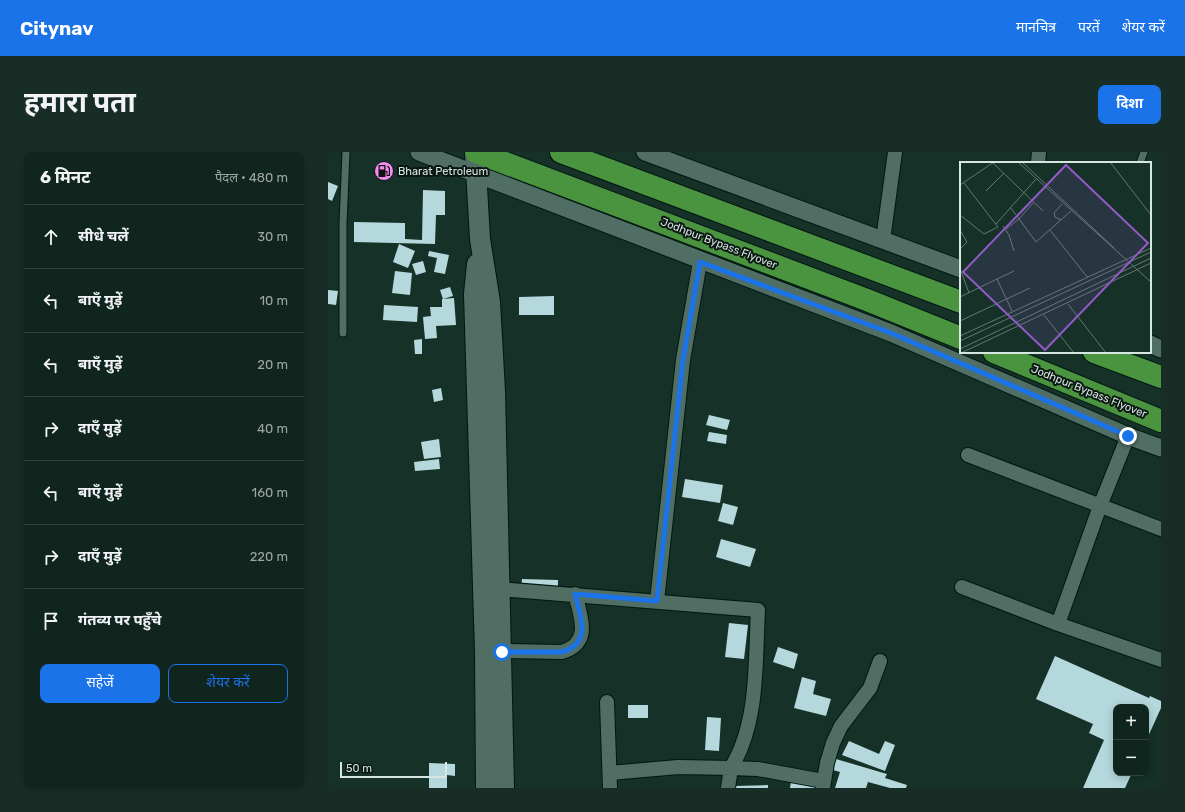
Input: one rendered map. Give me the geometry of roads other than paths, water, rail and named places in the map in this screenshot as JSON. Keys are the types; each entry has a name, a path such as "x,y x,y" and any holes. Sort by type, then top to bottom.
{"highway":[{"name":"Jodhpur Bypass Flyover","path":"475,152 867,300 960,338"},
{"path":"561,152 960,302"},
{"name":"Jodhpur Bypass Flyover","path":"996,353 1161,421"},
{"path":"1097,353 1161,377"}],"main road":[{"path":"475,152 475,173 480,239 490,302 495,391 504,788"},
{"path":"480,239 474,294 485,651 486,788"}],"street":[{"path":"418,152 700,262 891,333 1128,436 1161,448"},
{"path":"645,152 960,269"},
{"path":"883,240 895,152"},
{"path":"1038,162 1039,152"},
{"path":"657,601 683,360 700,262"},
{"path":"1151,344 1161,348"},
{"path":"1058,624 1100,506 1128,436"},
{"path":"968,455 1161,529"},
{"path":"962,587 1058,624 1161,660"},
{"path":"500,589 758,610 752,706 746,738 739,755 731,768 728,788"},
{"path":"502,652 562,652 569,650 577,643 583,632 575,594"},
{"path":"610,773 678,767 758,769 823,785 827,762 841,726 870,688 880,661"},
{"path":"608,702 610,788"}],"lane":[{"path":"343,333 343,224 346,152"},
{"path":"1140,162 1144,152"}],"place":[{"name":"Bharat Petroleum","path":"384,171"}]}
